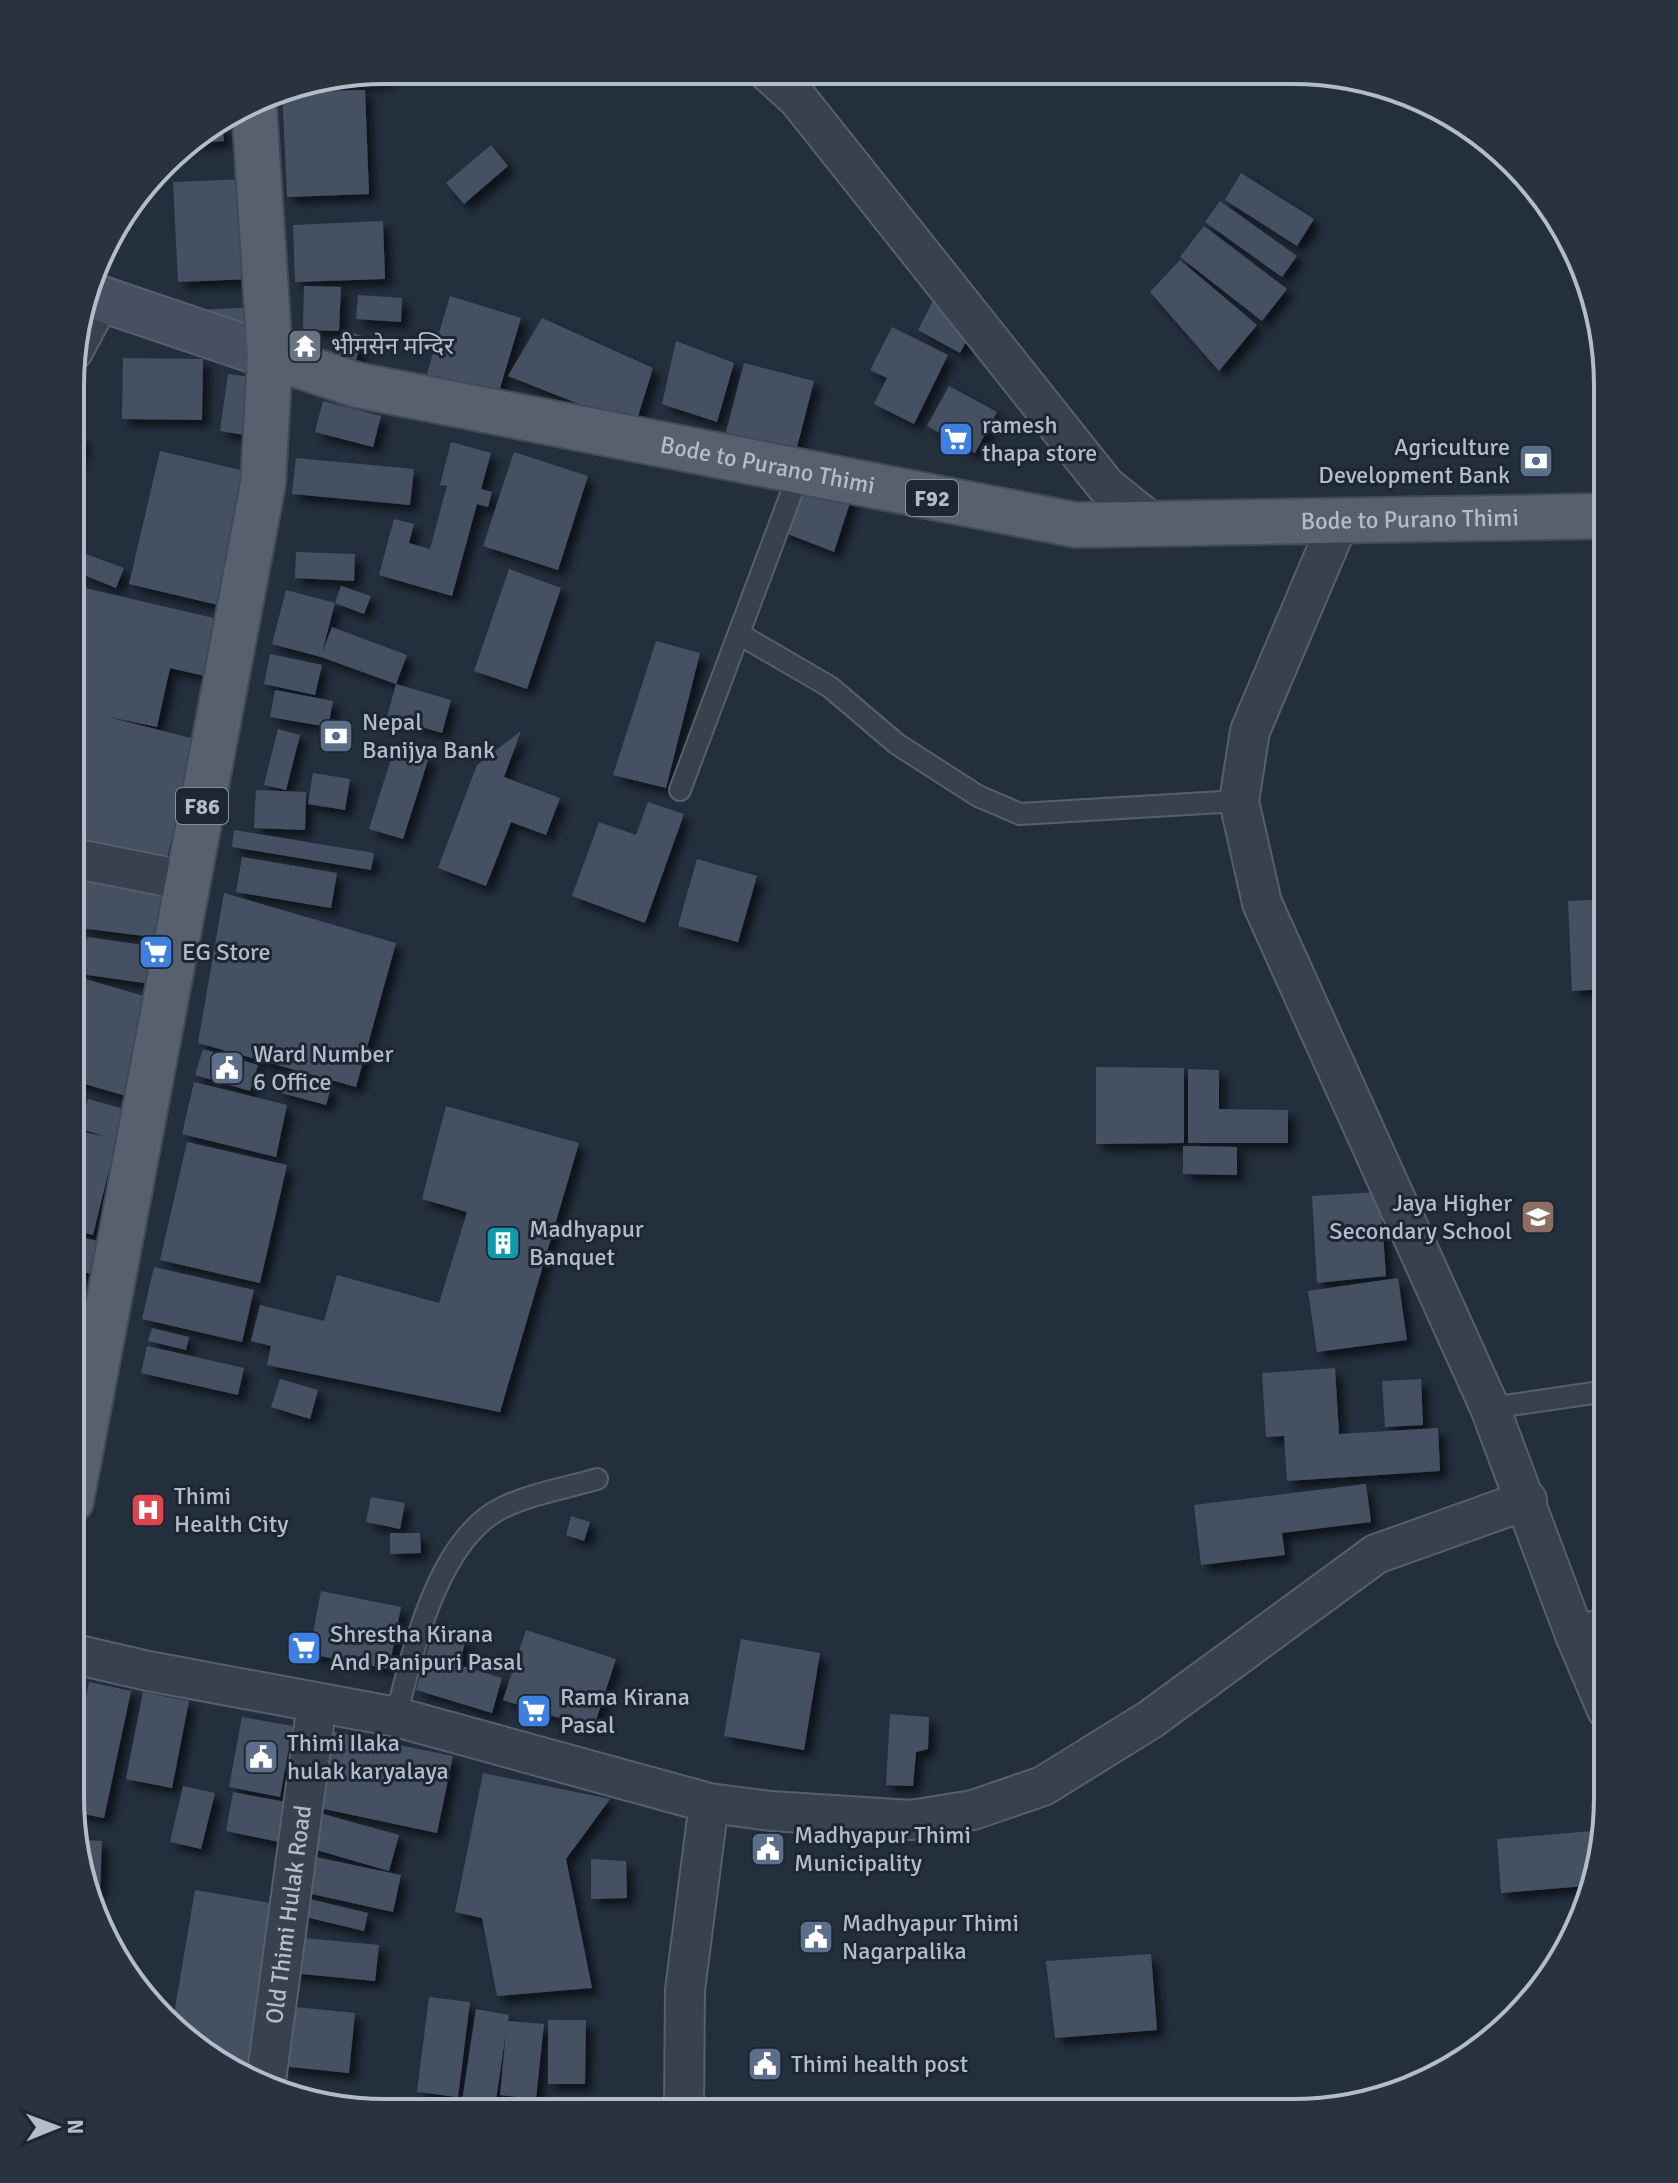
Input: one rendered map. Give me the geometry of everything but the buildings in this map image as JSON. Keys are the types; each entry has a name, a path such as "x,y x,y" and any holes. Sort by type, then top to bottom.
{"main road":[{"name":"F86","path":"84,1432 263,484 270,356 255,114"},
{"name":"F92","path":"98,297 270,356"},
{"name":"Bode to Purano Thimi","path":"270,356 357,385 1076,525 1594,516"}],"street":[{"path":"781,84 798,99 1106,486 1152,523"},
{"path":"1339,521 1250,731 1239,801 1262,903 1490,1408 1527,1500 1591,1631"},
{"path":"84,860 188,881"},
{"path":"84,1656 396,1717 709,1803 771,1811 911,1820 973,1810 1043,1786 1151,1719 1376,1554 1527,1500"},
{"name":"Old Thimi Hulak Road","path":"267,2075 317,1703"},
{"path":"684,2099 685,1990 709,1803"}],"lane":[{"path":"680,790 799,473"},
{"path":"739,634 830,687 897,744 978,796 1020,814 1239,801"},
{"path":"1490,1408 1594,1393"},
{"path":"396,1717 420,1623 469,1530 502,1507 597,1479"}],"place":[{"name":"भीमसेन मन्दिर","path":"305,346"},
{"name":"ramesh thapa store","path":"956,439"},
{"name":"Agriculture Development Bank","path":"1536,461"},
{"name":"Nepal Banijya Bank","path":"336,736"},
{"name":"EG Store","path":"156,952"},
{"name":"Ward Number 6 Office","path":"227,1068"},
{"name":"Jaya Higher Secondary School","path":"1538,1217"},
{"name":"Madhyapur Banquet","path":"503,1243"},
{"name":"Thimi Health City","path":"148,1510"},
{"name":"Shrestha Kirana And Panipuri Pasal","path":"304,1648"},
{"name":"Rama Kirana Pasal","path":"534,1711"},
{"name":"Thimi Ilaka hulak karyalaya","path":"261,1757"},
{"name":"Madhyapur Thimi Municipality","path":"768,1849"},
{"name":"Madhyapur Thimi Nagarpalika","path":"816,1937"},
{"name":"Thimi health post","path":"765,2064"}]}
